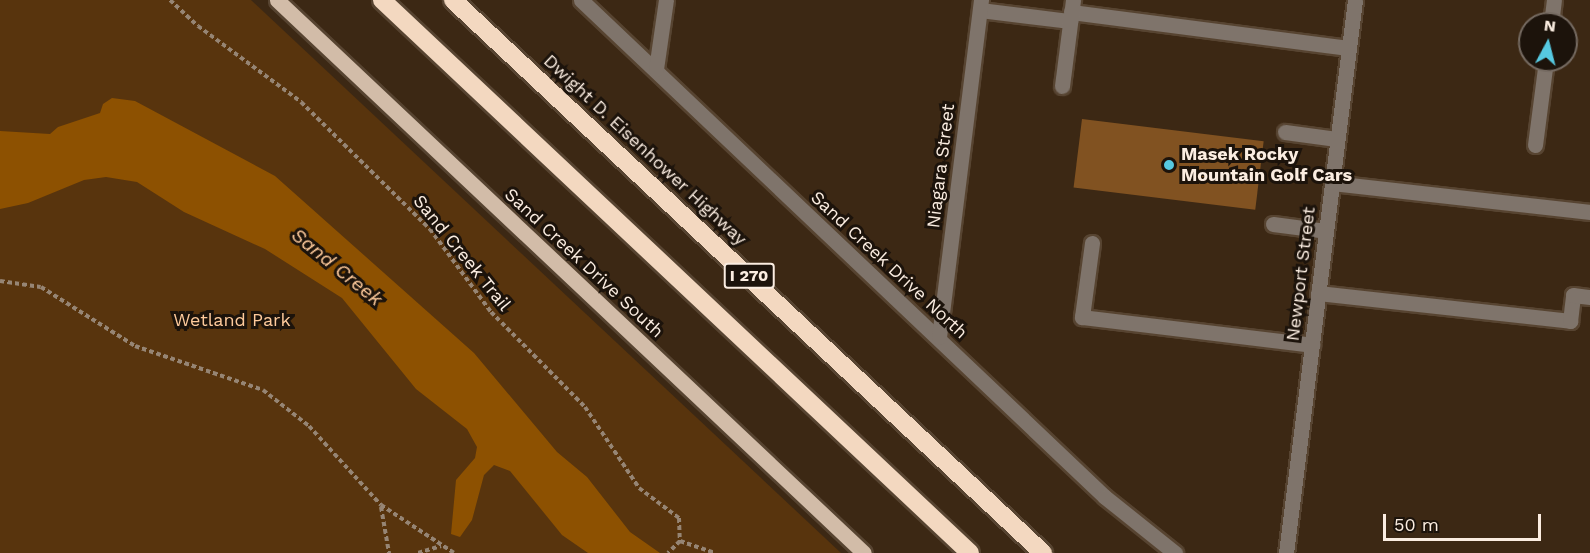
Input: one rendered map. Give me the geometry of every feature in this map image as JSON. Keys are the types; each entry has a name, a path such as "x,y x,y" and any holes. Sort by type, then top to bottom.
{"highway":[{"name":"I 270","path":"382,0 970,553"},
{"name":"Dwight D. Eisenhower Highway","path":"453,0 1043,553"}],"main road":[{"name":"Sand Creek Drive South","path":"277,0 864,553"}],"street":[{"name":"Sand Creek Drive North","path":"581,0 939,337 1105,497 1176,553"},
{"path":"656,69 666,0"},
{"name":"Newport Street","path":"1286,553 1355,0"},
{"path":"981,5 1071,11 1349,48"},
{"name":"Niagara Street","path":"939,337 981,5"},
{"path":"1062,86 1071,11"},
{"path":"1535,145 1544,72"},
{"path":"1285,132 1337,139"},
{"path":"1332,183 1590,212"},
{"path":"1273,224 1326,231"},
{"path":"1092,243 1082,316 1312,345"},
{"path":"1318,293 1570,321 1573,295 1590,297"}],"path":[{"name":"Sand Creek Trail","path":"170,0 198,26 308,109 430,229 491,312 585,407 639,488 680,518 680,541"},
{"path":"0,281 41,287 135,346 263,390 309,426 381,505 454,553"},
{"path":"381,505 389,553"},
{"path":"668,553 680,541 714,553"},
{"path":"418,553 441,546"}],"green space":[{"name":"Wetland Park","path":"0,0 251,0 841,553 0,553"}],"water":[{"name":"Sand Creek","path":"112,98 135,101 275,176 474,353 557,452 587,477 630,532 660,553 588,553 562,535 510,471 494,465 484,475 472,520 460,537 451,534 456,480 475,458 477,447 467,429 416,389 342,298 265,249 184,212 137,182 106,177 84,180 28,203 0,209 0,131 50,134 58,127 100,113 103,104"}],"building":[{"name":"Masek Rocky Mountain Golf Cars","path":"1082,119 1264,141 1255,210 1074,187"}],"place":[{"name":"Masek Rocky Mountain Golf Cars","path":"1169,165"}]}
